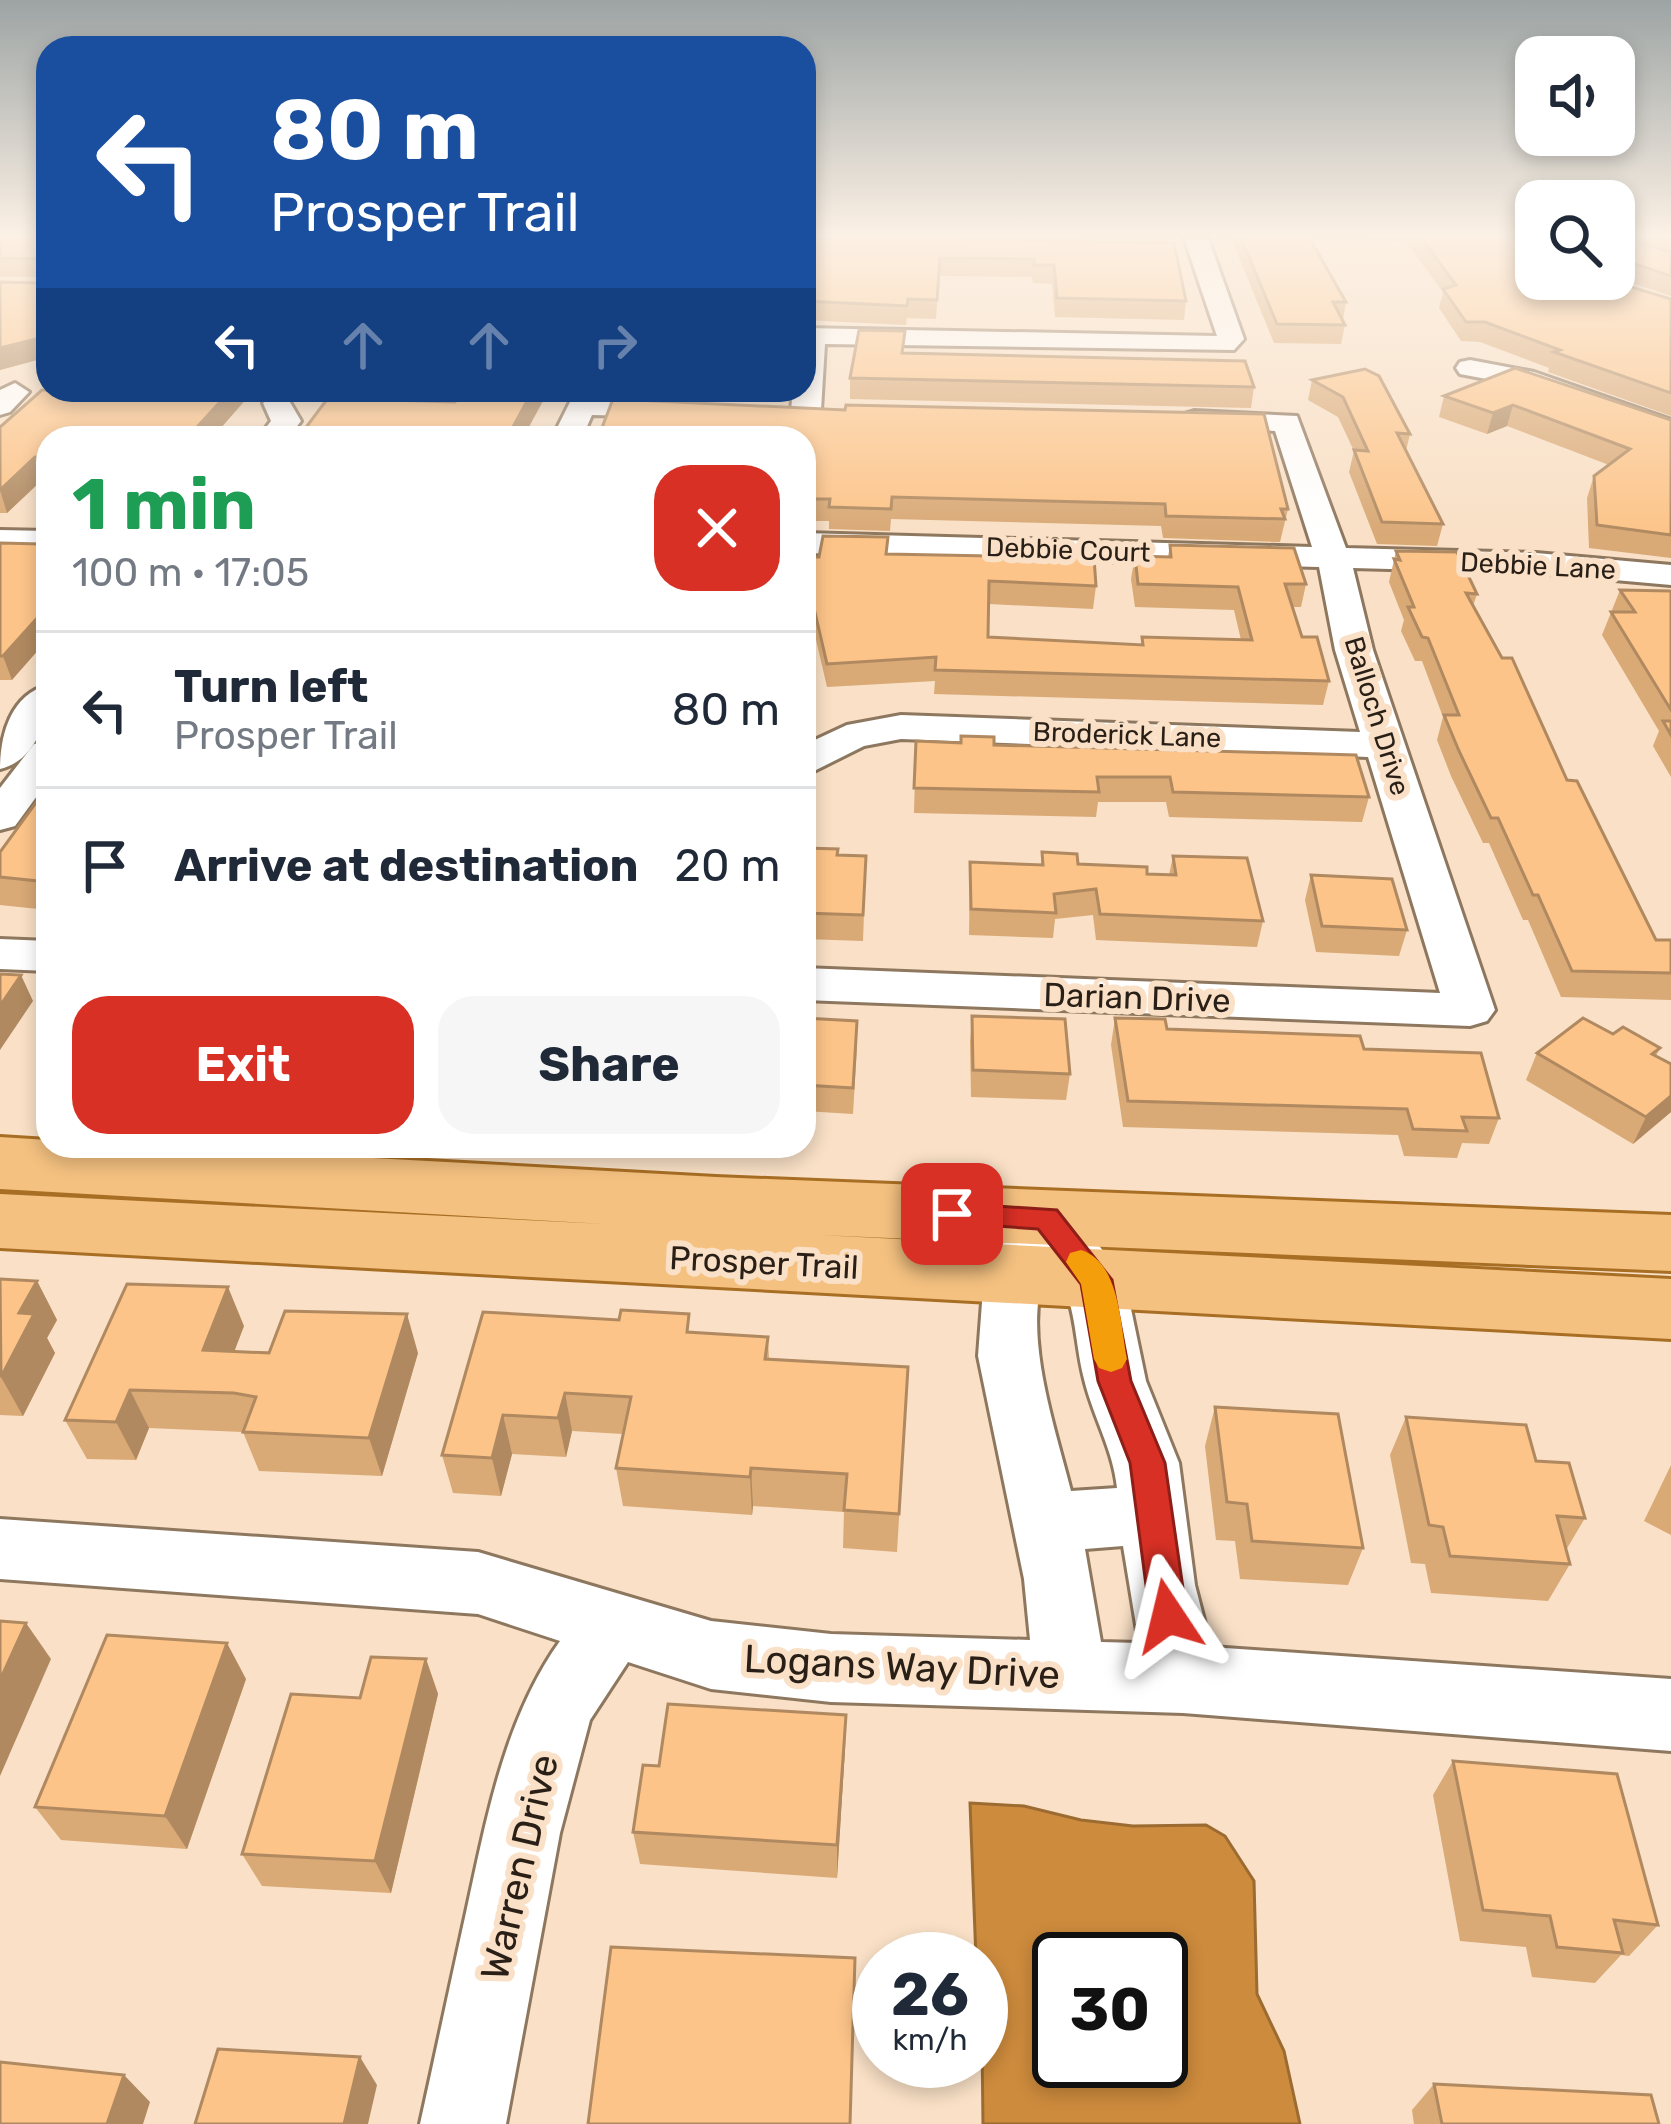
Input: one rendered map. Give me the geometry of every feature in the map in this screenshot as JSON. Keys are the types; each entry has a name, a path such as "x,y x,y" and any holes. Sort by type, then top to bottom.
{"main road":[{"name":"Prosper Trail","path":"0,1163 693,1203 1030,1247 1096,1280 1671,1309"},
{"name":"Prosper Trail","path":"0,1220 1030,1247 1671,1244"}],"street":[{"path":"866,337 1224,344 1230,337"},
{"path":"1470,368 1524,378 1671,430"},
{"path":"806,402 806,410"},
{"path":"277,403 286,421 282,426"},
{"path":"572,426 581,406 716,409"},
{"name":"Balloch Drive","path":"1173,419 1287,422 1333,557 1354,650 1470,1010"},
{"path":"0,540 36,541"},
{"name":"Debbie Court","path":"816,543 1333,557"},
{"name":"Debbie Lane","path":"1333,557 1575,565 1671,575"},
{"path":"0,757 33,709"},
{"name":"Broderick Lane","path":"816,756 840,740 871,729 1384,745"},
{"path":"0,817 36,769"},
{"path":"0,954 36,956"},
{"name":"Darian Drive","path":"816,984 1470,1010"},
{"path":"1030,1247 1008,1356 1058,1579 1070,1676"},
{"path":"1096,1280 1114,1381 1148,1463 1161,1585 1183,1679"},
{"path":"1045,1523 1153,1514"},
{"name":"Logans Way Drive","path":"0,1549 478,1582 711,1655 791,1664 1183,1679 1671,1714"},
{"name":"Warren Drive","path":"464,2124 522,1833 557,1705 612,1626"}],"shaded area":[{"path":"970,1803 1024,1806 1133,1826 1206,1825 1225,1836 1254,1881 1257,1994 1284,2051 1300,2124 983,2124 983,2088 1008,2088 1008,1932 975,1932"}],"building":[{"path":"0,337 36,337 36,339 0,348"},
{"path":"858,337 904,337 902,353 1245,361 1254,387 850,378"},
{"path":"1526,337 1671,337 1671,393 1554,352 1560,350"},
{"path":"1515,368 1671,420 1671,535 1597,525 1594,476 1630,449 1513,405 1493,413 1444,396"},
{"path":"1365,369 1379,376 1410,434 1397,433 1443,524 1382,522 1354,450 1368,451 1343,397 1312,380"},
{"path":"36,395 36,402 220,402 198,426 36,426 36,457 0,490 0,427"},
{"path":"325,402 526,402 514,426 307,426"},
{"path":"612,402 845,410 846,405 1264,414 1288,509 1281,509 1285,519 1166,516 1165,504 892,497 891,509 829,507 830,499 816,499 816,426 603,426"},
{"path":"823,536 888,537 886,554 1094,558 1096,586 989,581 988,637 1143,645 1142,637 1252,640 1238,587 1138,584 1135,556 1171,557 1170,545 1294,548 1306,584 1285,584 1302,637 1317,637 1329,681 935,670 936,657 827,664 816,617"},
{"path":"0,543 36,544 36,619 3,656 0,656"},
{"path":"1396,551 1457,552 1477,594 1466,593 1502,658 1512,658 1567,780 1577,781 1656,940 1671,940 1671,973 1572,971 1538,895 1533,895 1498,818 1491,818 1459,751 1444,715 1459,715 1428,638 1422,637 1408,607 1414,607 1394,559 1400,560"},
{"path":"1620,590 1671,591 1671,710 1611,612 1635,612"},
{"path":"961,736 994,737 994,745 1356,755 1369,797 1173,792 1170,777 1097,777 1099,792 914,788 916,741 961,743"},
{"path":"36,802 36,881 0,877 0,852"},
{"path":"816,848 866,856 863,915 816,913"},
{"path":"1042,852 1077,854 1078,864 1147,867 1147,874 1176,875 1173,856 1247,858 1263,921 1100,914 1096,889 1054,894 1056,913 971,909 970,862 1043,865"},
{"path":"1311,875 1392,879 1407,930 1322,926"},
{"path":"0,974 21,975 0,1006"},
{"path":"972,1016 1065,1019 1070,1074 973,1070"},
{"path":"1115,1018 1165,1019 1167,1029 1360,1036 1364,1049 1481,1053 1499,1118 1462,1117 1467,1131 1413,1129 1407,1109 1128,1101"},
{"path":"1583,1018 1613,1034 1623,1027 1660,1048 1652,1054 1671,1064 1671,1096 1646,1117 1537,1053"},
{"path":"816,1019 857,1021 853,1088 816,1086"},
{"path":"0,1279 37,1281 19,1313 34,1314 1,1377"},
{"path":"127,1284 228,1287 203,1350 269,1353 285,1311 407,1314 369,1438 243,1432 256,1397 234,1393 130,1390 116,1422 65,1420"},
{"path":"621,1310 689,1314 687,1332 768,1337 765,1359 908,1367 899,1514 844,1510 847,1474 751,1468 750,1477 616,1468 631,1397 565,1393 558,1418 503,1415 492,1458 442,1455 483,1312 619,1320"},
{"path":"1215,1407 1338,1414 1363,1548 1252,1541 1247,1504 1227,1502"},
{"path":"1406,1417 1526,1425 1536,1461 1569,1463 1585,1518 1557,1516 1570,1564 1450,1556 1443,1527 1429,1525"},
{"path":"0,1621 26,1623 0,1680"},
{"path":"107,1635 227,1643 165,1816 35,1807"},
{"path":"371,1657 426,1659 375,1861 242,1854 291,1694 360,1698"},
{"path":"668,1704 846,1715 837,1845 633,1832 643,1765 659,1766"},
{"path":"1453,1761 1617,1774 1658,1925 1614,1920 1623,1953 1557,1947 1550,1916 1483,1910"},
{"path":"611,1947 852,1958 850,2124 588,2124"},
{"path":"218,2049 360,2057 344,2124 195,2124"},
{"path":"0,2062 124,2075 107,2124 0,2124"},
{"path":"1434,2084 1651,2095 1659,2124 1442,2124"}],"slow traffic":[{"path":"1081,1262 1096,1280 1111,1359"}],"route":[{"path":"952,1214 1047,1218 1096,1280 1114,1381 1148,1463 1168,1616"}]}
